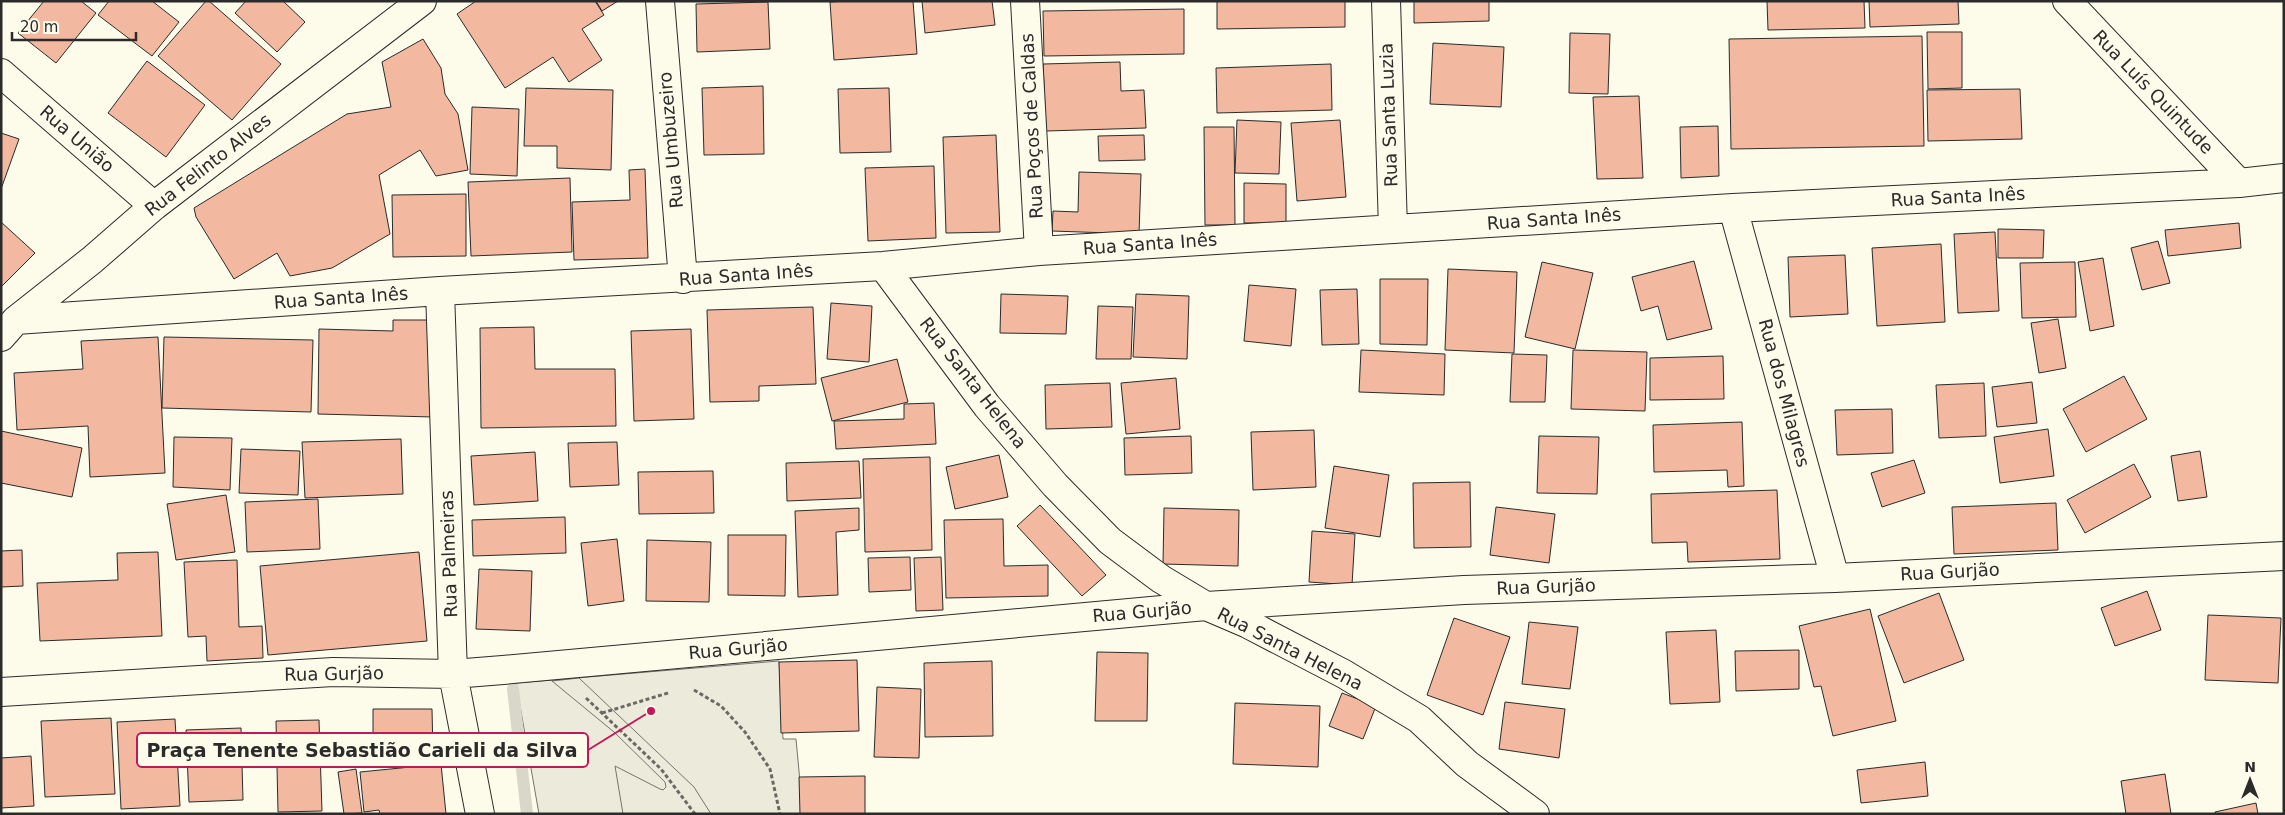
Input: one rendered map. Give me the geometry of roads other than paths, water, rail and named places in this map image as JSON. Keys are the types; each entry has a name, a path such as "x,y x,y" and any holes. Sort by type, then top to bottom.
{"street":[{"name":"Rua Felinto Alves","path":"9,329 154,206 422,1"},
{"name":"Rua Umbuzeiro","path":"660,1 683,279"},
{"name":"Rua Poços de Caldas","path":"1025,1 1039,251"},
{"name":"Rua Santa Luzia","path":"1386,1 1393,229"},
{"name":"Rua Luís Quintude","path":"2067,1 2239,182"},
{"name":"Rua União","path":"1,73 154,206"},
{"name":"Rua Santa Inês","path":"9,329 440,291 683,279 883,266 1039,251 1733,208 2239,182 2284,178"},
{"name":"Rua dos Milagres","path":"1733,208 1835,578"},
{"name":"Rua Santa Helena","path":"883,266 987,406 1055,485 1110,541 1161,579 1206,606 1248,624 1344,674 1419,719 1467,764 1535,814"},
{"name":"Rua Palmeiras","path":"440,291 454,674 480,814"},
{"name":"Rua Gurjão","path":"1,692 333,672 454,674 560,666 1206,606 1464,590 1835,578 2284,556"}],"waterway":[{"path":"513,689 527,814"}],"place":[{"name":"Praça Tenente Sebastião Carieli da Silva","path":"651,711"}]}
